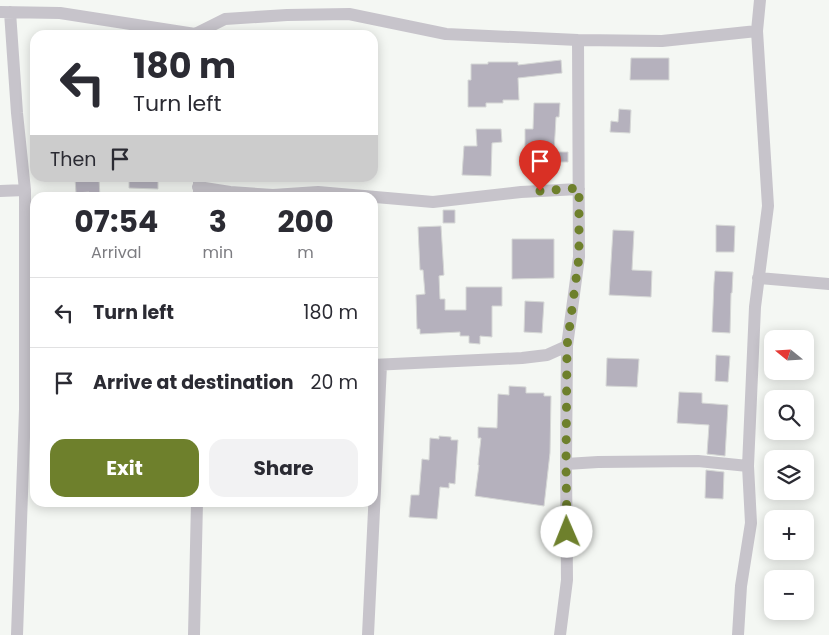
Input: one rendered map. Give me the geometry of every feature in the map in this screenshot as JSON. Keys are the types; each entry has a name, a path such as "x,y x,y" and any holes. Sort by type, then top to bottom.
{"street":[{"path":"738,635 741,586 751,524 748,466 755,307 768,206 757,31 760,0"},
{"path":"16,635 26,409 25,190 5,12 60,13 169,30"},
{"path":"209,30 225,20 287,15 349,14 446,34 578,40 662,41 757,31"},
{"path":"560,635 567,580 567,346 579,257 578,40"},
{"path":"199,187 230,192"},
{"path":"378,197 433,202 521,192 579,188"},
{"path":"0,191 25,190"},
{"path":"758,278 829,284"},
{"path":"378,365 522,358 547,354 567,346"},
{"path":"566,464 698,460 748,466"},
{"path":"194,635 197,507"},
{"path":"368,635 372,507"}],"building":[{"path":"631,58 669,58 669,80 630,80"},
{"path":"561,60 562,73 518,78 519,100 503,100 503,103 486,103 486,107 468,107 468,80 471,80 471,64 518,62 518,65"},
{"path":"534,103 560,103 559,117 556,117 554,153 525,152 525,129 533,129"},
{"path":"619,109 631,110 630,133 610,132 611,121 618,122"},
{"path":"476,129 501,129 502,142 492,143 491,176 462,175 464,146 477,146"},
{"path":"556,152 568,152 568,162 556,162"},
{"path":"75,182 99,182 100,192 76,192"},
{"path":"129,182 158,182 158,189 129,188"},
{"path":"443,210 455,210 455,223 443,223"},
{"path":"716,225 735,226 734,252 716,252"},
{"path":"441,226 444,275 439,276 440,299 445,299 445,310 466,310 466,287 502,287 502,306 492,306 492,337 480,336 480,344 469,343 469,336 460,336 460,332 420,334 420,329 417,329 416,295 425,294 423,270 420,270 418,227"},
{"path":"613,230 634,231 632,270 652,271 651,297 609,295"},
{"path":"512,239 554,239 554,278 512,279"},
{"path":"715,271 733,272 730,333 712,332"},
{"path":"525,301 544,302 542,333 524,332"},
{"path":"716,355 730,356 728,382 715,381"},
{"path":"607,358 639,359 637,387 606,386"},
{"path":"509,386 526,387 526,393 544,393 544,396 551,396 550,453 544,506 475,496 481,438 478,438 478,427 497,428 498,394 509,395"},
{"path":"679,392 702,393 702,403 728,405 725,456 707,454 709,425 677,423"},
{"path":"439,436 458,440 455,484 449,483 449,488 440,487 437,519 409,517 411,495 419,495 422,459 429,460 430,438 439,439"},
{"path":"706,470 724,472 723,499 705,498"}],"route":[{"path":"540,191 579,188 579,257 567,346 567,532"}]}
